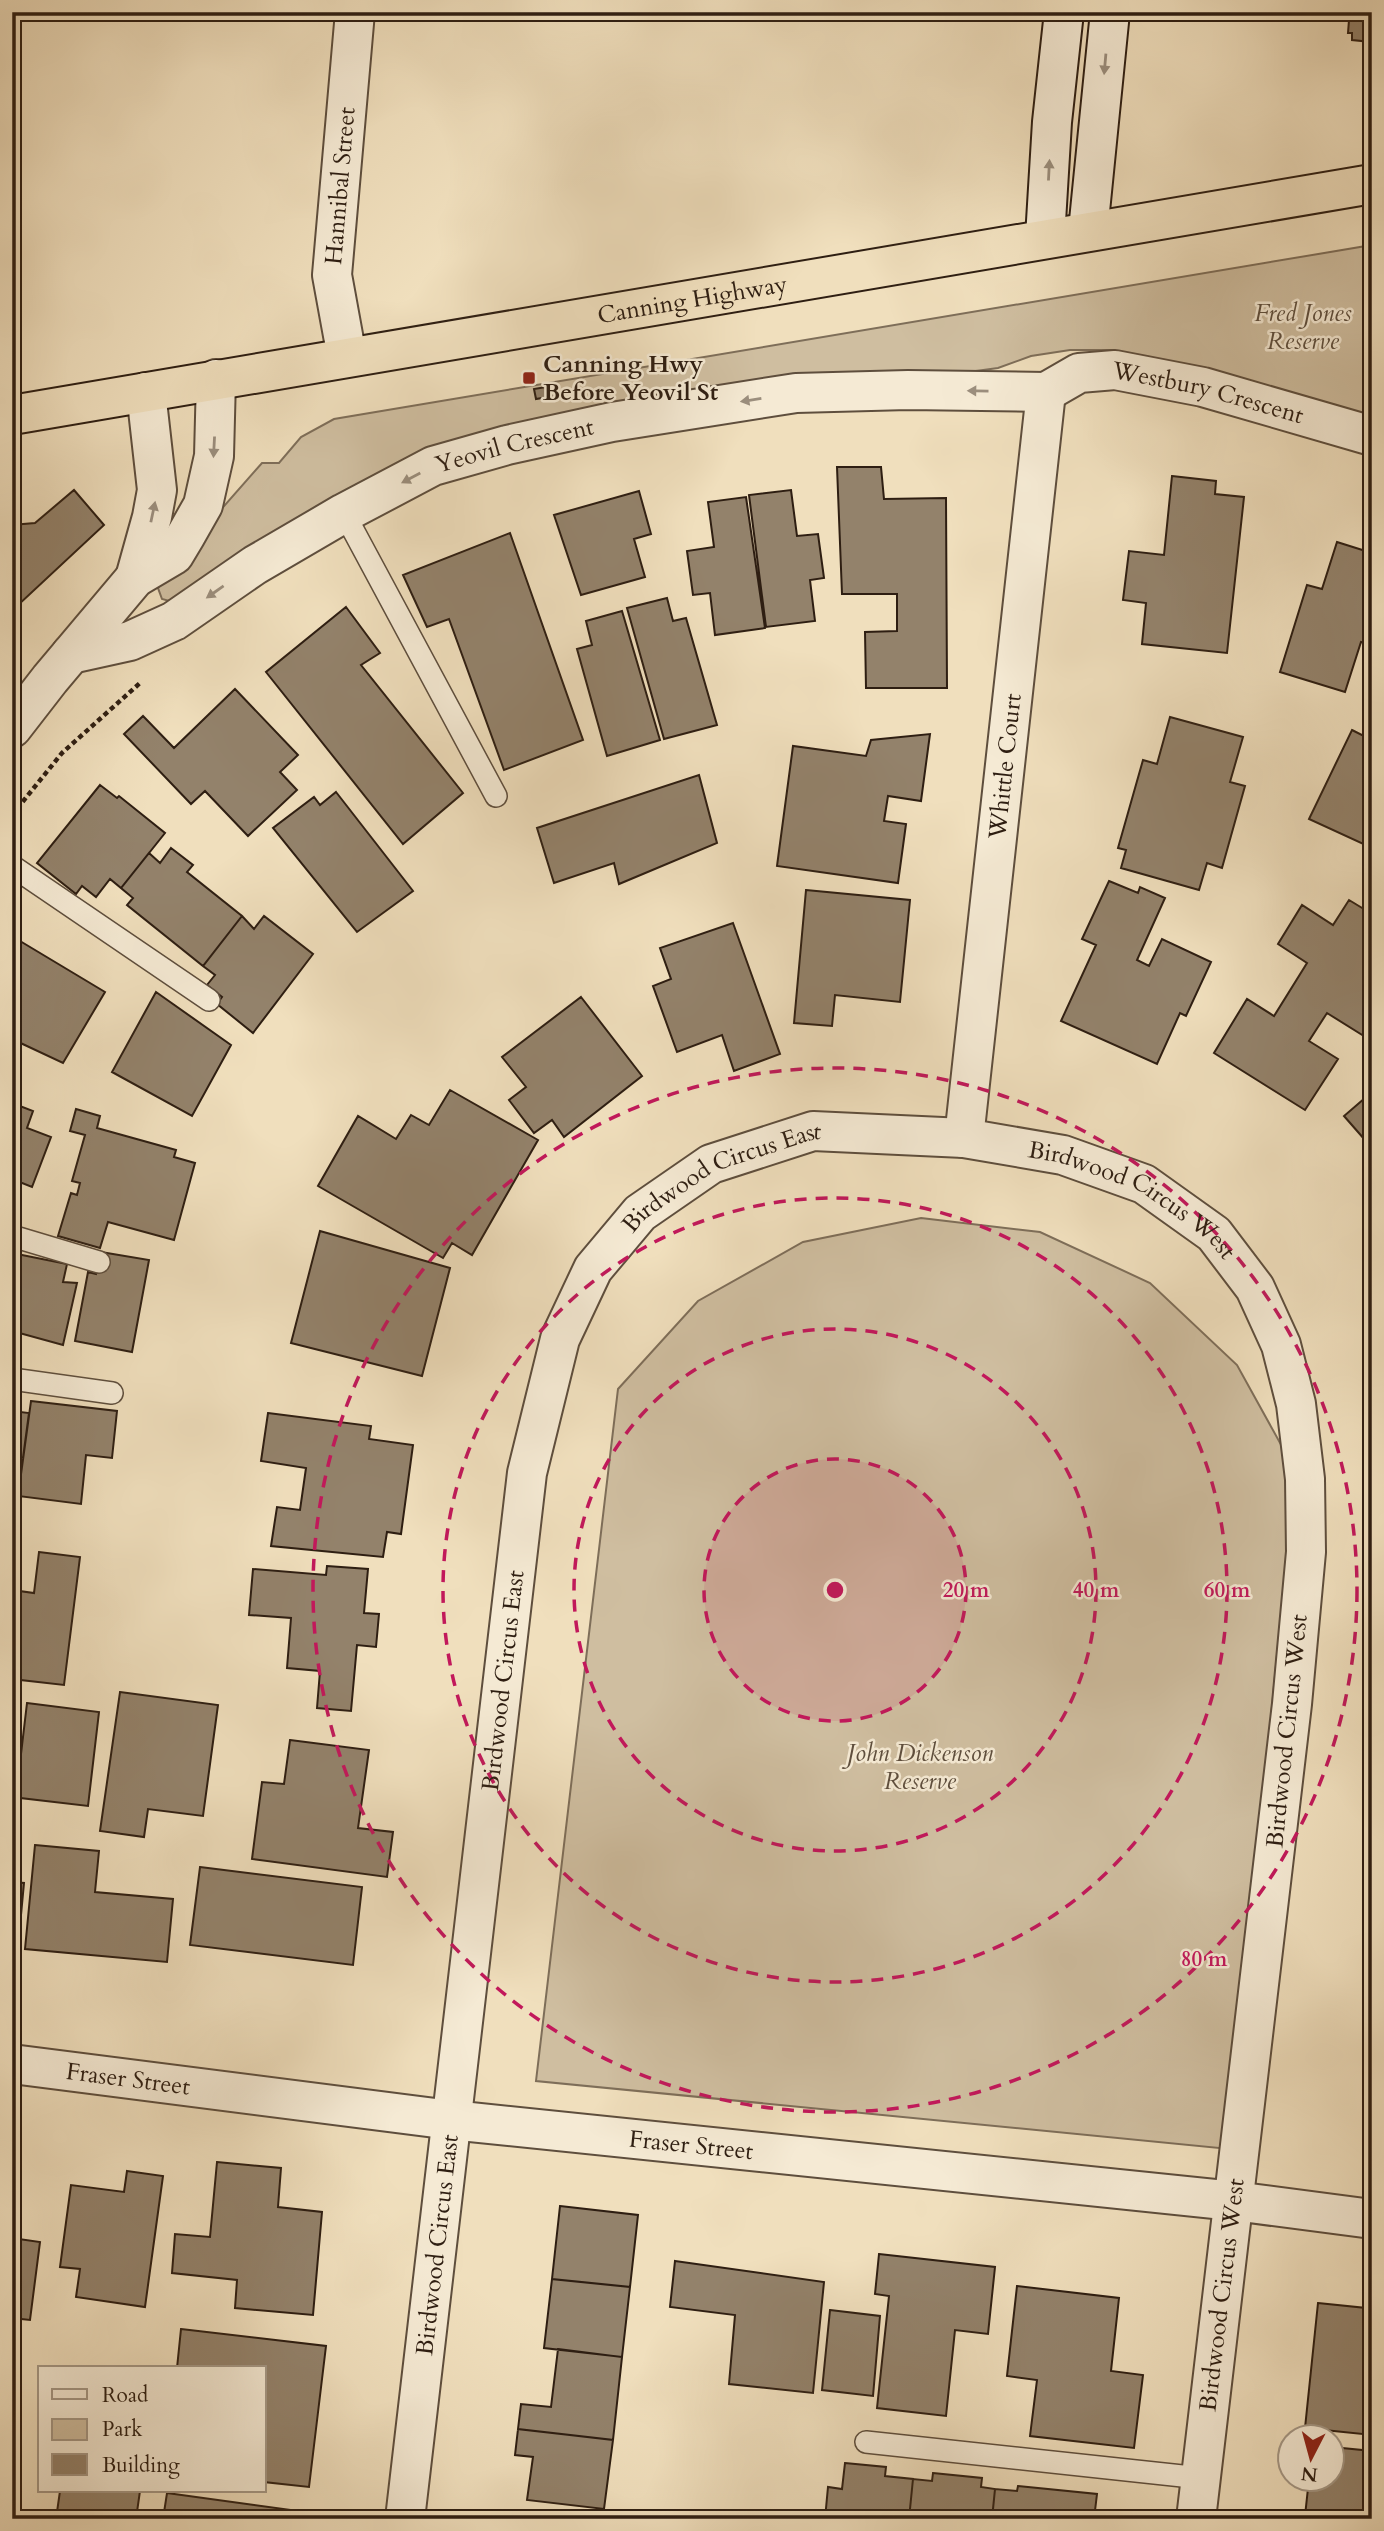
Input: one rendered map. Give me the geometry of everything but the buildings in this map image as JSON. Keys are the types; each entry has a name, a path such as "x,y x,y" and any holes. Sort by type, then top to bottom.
{"highway":[{"name":"Canning Highway","path":"12,415 1372,184"}],"street":[{"name":"Hannibal Street","path":"347,357 332,275 355,12"},
{"path":"1045,239 1052,122 1064,12"},
{"path":"1088,231 1110,12"},
{"name":"Westbury Crescent","path":"1046,392 1079,373 1115,370 1203,387 1372,436"},
{"path":"12,728 135,578 174,555 203,505 214,456 216,379"},
{"name":"Yeovil Crescent","path":"71,654 130,641 174,621 255,565 344,513 433,466 507,445 631,419 796,393 908,390 1046,392"},
{"path":"135,578 157,490 146,392"},
{"name":"Whittle Court","path":"964,1138 1046,392"},
{"name":"Birdwood Circus East","path":"405,2519 527,1473 559,1339 593,1269 640,1213 711,1164 813,1131 964,1138"},
{"name":"Birdwood Circus West","path":"964,1138 1063,1155 1144,1184 1214,1234 1255,1288 1281,1345 1296,1404 1305,1479 1306,1552 1292,1704 1196,2519"},
{"name":"Fraser Street","path":"12,2064 452,2120 1234,2201 1372,2218"}],"lane":[{"path":"344,513 496,796"},
{"path":"12,866 209,1000"},
{"path":"12,1236 99,1262"},
{"path":"12,1379 112,1393"},
{"path":"866,2442 1201,2478"}],"path":[{"path":"12,815 62,752 142,681"}],"green space":[{"name":"Fred Jones Reserve","path":"1372,245 1372,417 1231,377 1111,350 1070,350 1031,356 998,368 451,442 173,602 162,599 158,588 173,564 262,463 279,463 301,437 334,419"},
{"name":"John Dickenson Reserve","path":"921,1218 1040,1232 1150,1283 1237,1365 1295,1470 1229,2149 536,2081 618,1389 698,1301 803,1242"}],"place":[{"name":"Canning Hwy Before Yeovil St","path":"529,378"}]}
